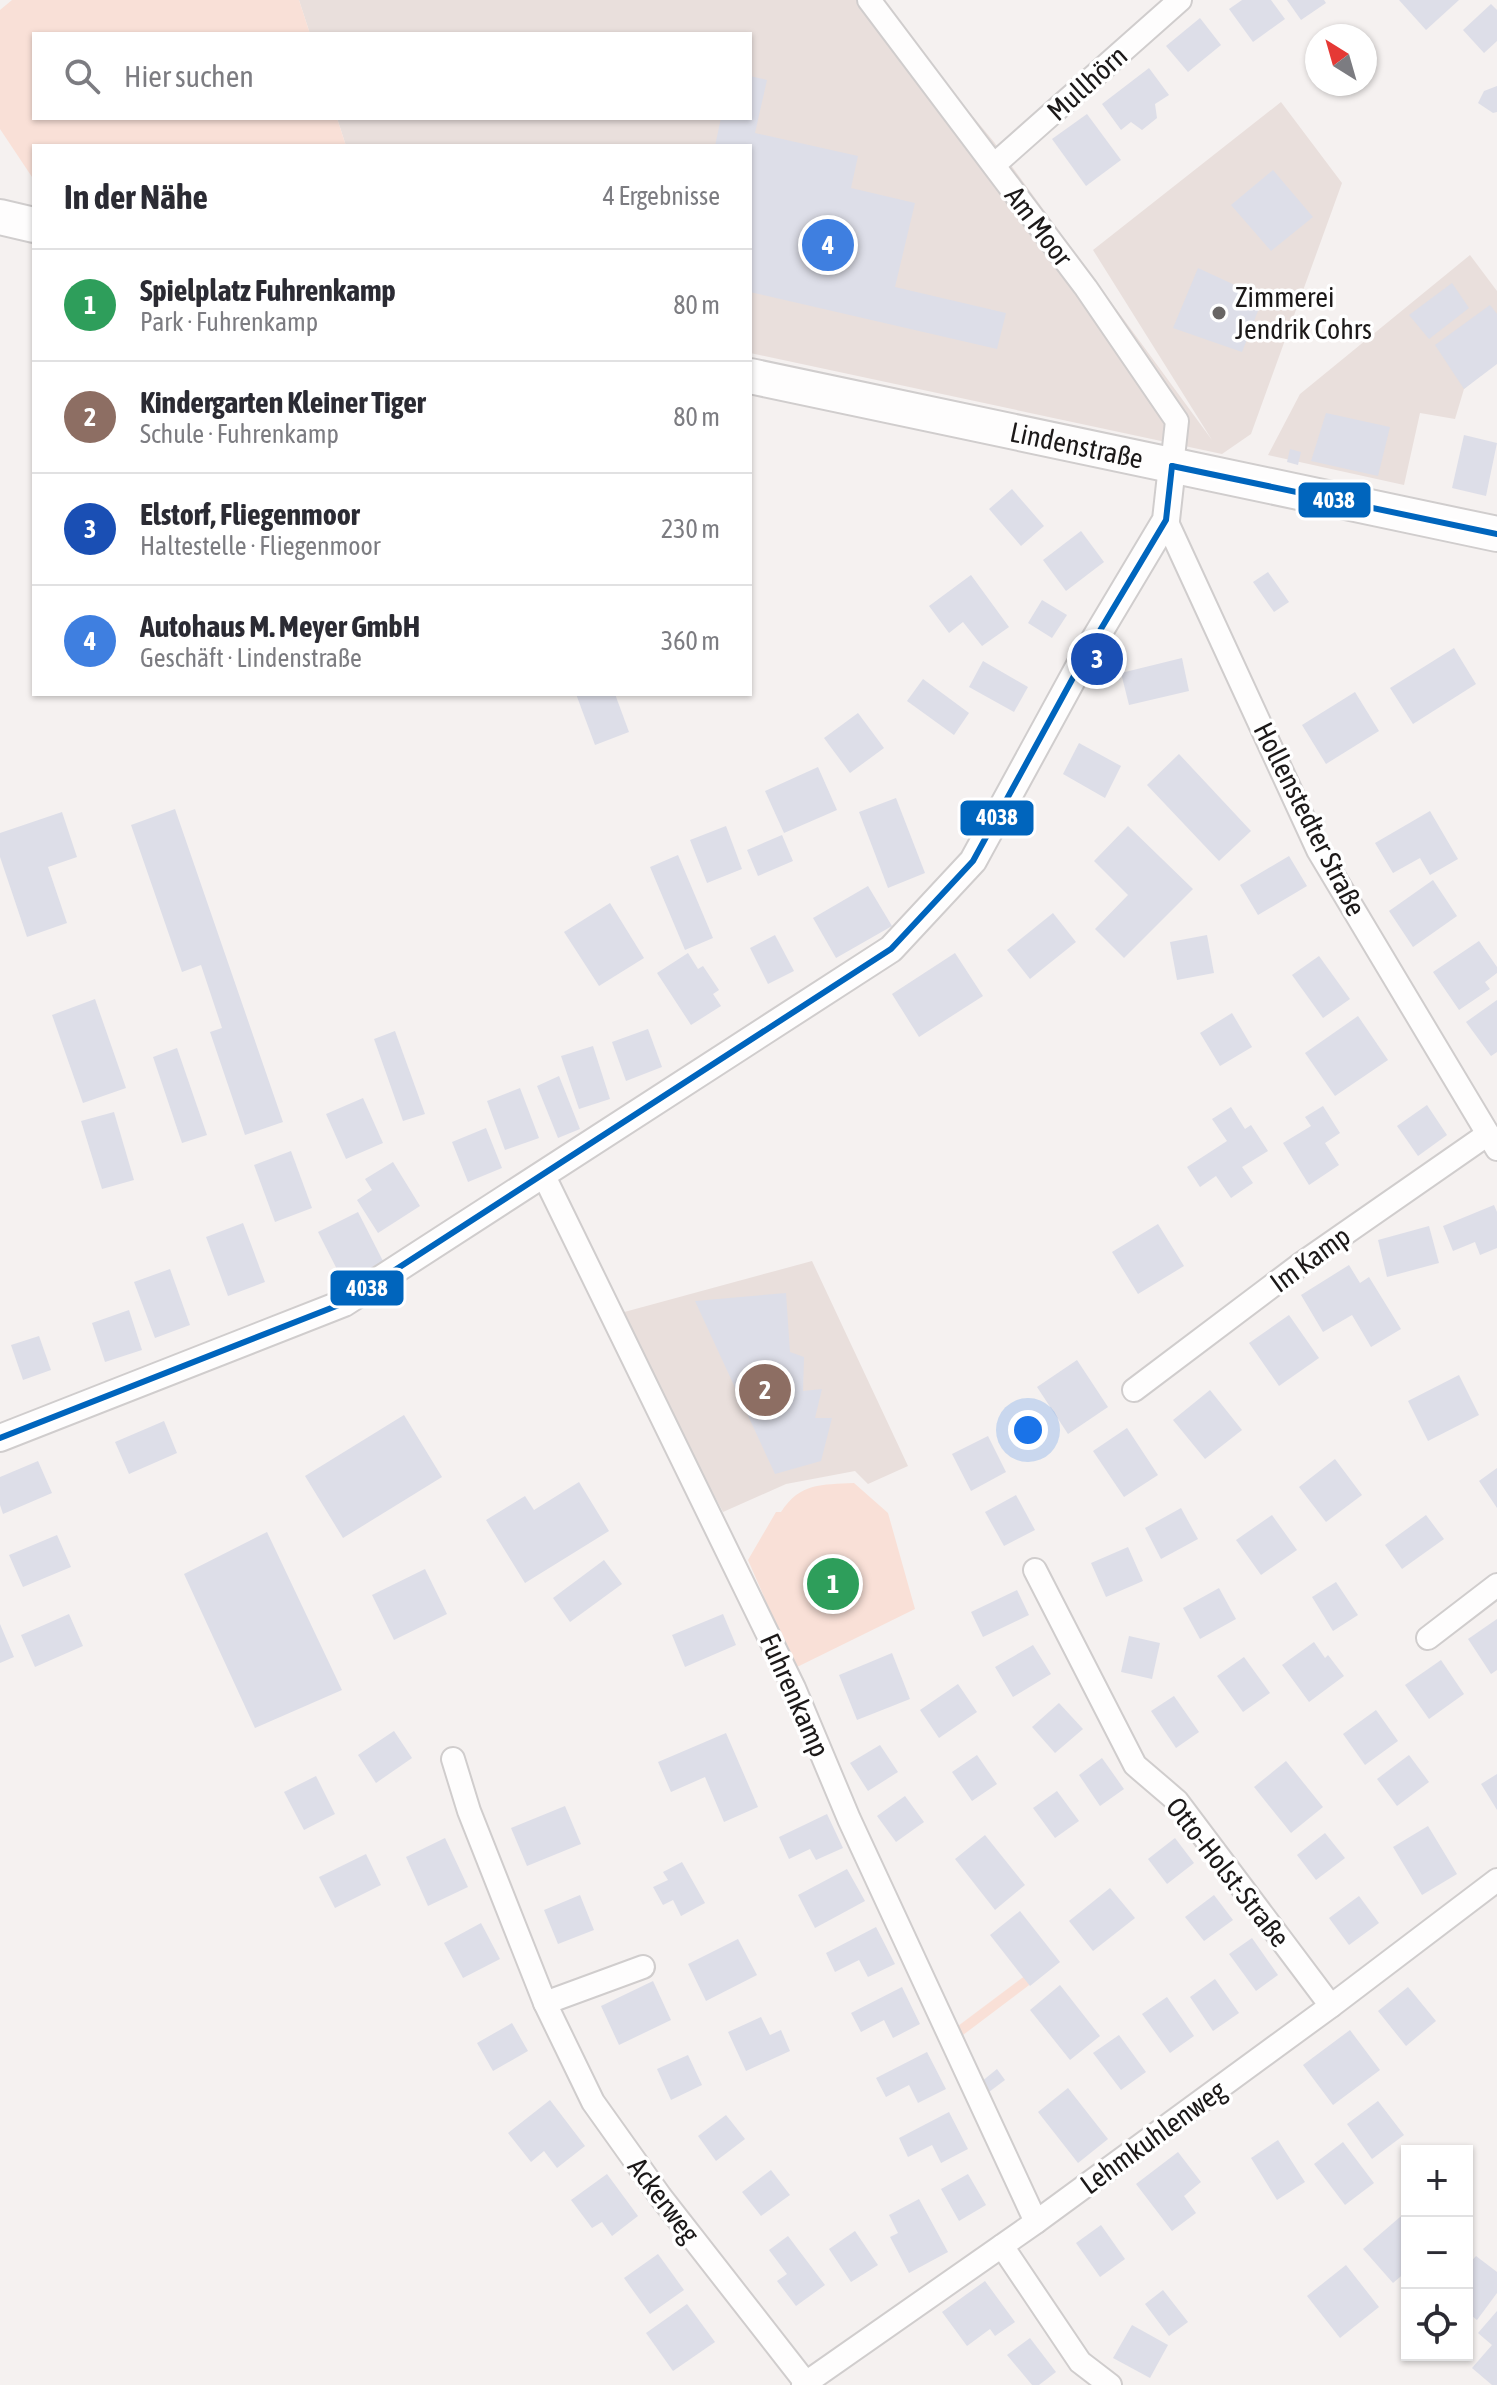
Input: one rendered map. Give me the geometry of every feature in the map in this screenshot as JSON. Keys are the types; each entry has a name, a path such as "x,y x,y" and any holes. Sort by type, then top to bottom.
{"main road":[{"path":"0,217 32,225"},
{"name":"Lindenstraße","path":"752,376 1497,534"}],"street":[{"name":"Am Moor","path":"869,0 1086,288 1177,421 1172,466"},
{"name":"Mullhörn","path":"994,165 1180,0"},
{"path":"0,1438 344,1303 891,949 973,861 1086,654 1166,520 1172,466"},
{"name":"Hollenstedter Straße","path":"1166,520 1318,850 1493,1142"},
{"name":"Im Kamp","path":"1134,1390 1301,1264 1493,1142"},
{"name":"Fuhrenkamp","path":"543,1174 794,1688 849,1819 1036,2222"},
{"name":"Otto-Holst-Straße","path":"1035,1570 1135,1765 1177,1801 1331,2006"},
{"path":"1428,1638 1497,1585"},
{"name":"Ackerweg","path":"453,1759 469,1811 545,2003 593,2102 660,2196 804,2384"},
{"name":"Lehmkuhlenweg","path":"804,2384 1036,2222 1497,1880"},
{"path":"545,2003 643,1967"},
{"path":"1002,2246 1080,2362 1110,2385"}],"shaded area":[{"path":"12,0 299,0 309,32 32,32 32,120 338,120 345,144 32,144 32,177 0,129 0,10"},
{"path":"299,0 877,0 994,142 1212,440 1093,250 1281,102 1342,183 1251,434 1222,454 752,353 752,144 345,144 338,120 752,120 752,32 309,32"},
{"path":"1470,255 1497,291 1497,361 1464,389 1455,419 1420,413 1404,485 1268,455 1300,394"},
{"path":"812,1261 908,1466 868,1484 855,1471 786,1484 723,1512 617,1314"},
{"path":"854,1483 888,1513 915,1609 795,1668 748,1560 776,1512 781,1512 796,1495 813,1487"},
{"path":"1042,1963 1049,1970 963,2035 958,2026"}],"building":[{"path":"1242,0 1271,0 1285,19 1253,42 1229,9"},
{"path":"1287,0 1324,0 1326,3 1301,20"},
{"path":"1399,0 1459,0 1426,30"},
{"path":"1491,4 1497,10 1497,41 1484,53 1463,30"},
{"path":"1200,18 1221,45 1188,72 1166,46"},
{"path":"1149,68 1169,95 1155,104 1157,118 1142,130 1131,122 1121,130 1102,104"},
{"path":"752,76 767,80 755,133 858,156 851,188 915,203 895,287 1006,313 997,349 752,292 752,144 715,144 721,120 752,120"},
{"path":"1497,86 1497,112 1493,113 1478,103 1484,91"},
{"path":"1087,114 1121,160 1086,186 1052,139"},
{"path":"1273,170 1313,217 1271,251 1231,205"},
{"name":"Zimmerei Jendrik Cohrs","path":"1198,268 1263,298 1242,352 1173,328"},
{"path":"1452,283 1469,308 1429,339 1409,315"},
{"path":"1490,305 1497,314 1497,364 1464,389 1435,345"},
{"path":"1326,413 1390,427 1378,476 1311,461"},
{"path":"1464,435 1497,443 1486,496 1452,488"},
{"path":"1290,449 1301,452 1298,465 1287,462"},
{"path":"1012,489 1044,526 1021,546 989,509"},
{"path":"1081,531 1104,562 1066,591 1043,560"},
{"path":"1268,572 1289,602 1274,612 1253,582"},
{"path":"971,575 1009,627 982,646 963,622 949,633 929,606"},
{"path":"1042,600 1067,615 1052,638 1028,623"},
{"path":"1454,648 1476,684 1413,724 1390,688"},
{"path":"1182,658 1189,691 1129,705 1121,673"},
{"path":"983,661 1028,687 1014,712 969,687"},
{"path":"923,679 969,713 954,735 907,701"},
{"path":"1355,692 1379,731 1326,764 1302,725"},
{"path":"577,696 616,696 629,732 595,745"},
{"path":"858,713 884,748 850,773 824,738"},
{"path":"1079,743 1121,766 1105,798 1063,774"},
{"path":"1179,754 1251,831 1219,861 1147,785"},
{"path":"818,767 837,810 784,833 765,791"},
{"path":"896,798 925,873 888,888 859,812"},
{"path":"175,809 283,1122 245,1135 210,1032 222,1028 201,965 182,972 131,825"},
{"path":"1430,811 1458,859 1430,875 1420,858 1393,873 1375,843"},
{"path":"62,812 77,857 48,867 67,923 27,937 0,857 0,833"},
{"path":"726,826 742,869 707,883 690,840"},
{"path":"1128,826 1193,889 1124,958 1095,929 1128,895 1094,861"},
{"path":"782,835 793,861 758,876 747,850"},
{"path":"678,855 713,938 685,950 650,867"},
{"path":"1289,856 1307,886 1258,915 1240,885"},
{"path":"1433,880 1457,916 1413,947 1389,911"},
{"path":"868,886 892,926 836,958 813,918"},
{"path":"610,903 644,958 599,986 564,932"},
{"path":"1053,913 1076,942 1030,979 1007,950"},
{"path":"775,935 794,971 768,984 750,948"},
{"path":"1207,935 1214,973 1177,980 1170,942"},
{"path":"1479,941 1497,967 1497,973 1485,982 1490,989 1459,1010 1433,972"},
{"path":"688,953 698,969 703,966 719,990 713,994 721,1006 691,1025 657,973"},
{"path":"955,953 983,996 919,1037 892,994"},
{"path":"1319,956 1350,999 1323,1018 1292,975"},
{"path":"95,999 126,1088 83,1103 52,1015"},
{"path":"1497,1000 1497,1052 1491,1056 1466,1022"},
{"path":"1232,1013 1252,1047 1220,1066 1200,1033"},
{"path":"1358,1016 1388,1060 1335,1096 1305,1053"},
{"path":"648,1029 662,1067 626,1081 612,1042"},
{"path":"395,1031 425,1114 403,1121 374,1039"},
{"path":"593,1046 610,1099 579,1109 561,1056"},
{"path":"177,1048 207,1135 182,1143 153,1057"},
{"path":"559,1076 580,1129 558,1138 537,1086"},
{"path":"520,1088 539,1138 505,1150 487,1101"},
{"path":"363,1098 383,1143 346,1159 326,1114"},
{"path":"1427,1105 1447,1135 1418,1156 1397,1126"},
{"path":"1323,1106 1340,1133 1325,1143 1339,1165 1309,1185 1283,1143 1311,1126 1305,1117"},
{"path":"1231,1107 1245,1129 1251,1125 1268,1151 1242,1167 1253,1183 1231,1198 1216,1176 1200,1187 1187,1167 1227,1141 1212,1119"},
{"path":"114,1112 134,1180 102,1189 81,1121"},
{"path":"486,1128 502,1168 468,1182 452,1142"},
{"path":"291,1151 312,1208 275,1222 254,1165"},
{"path":"393,1162 420,1206 378,1233 357,1200 372,1190 365,1179"},
{"path":"1494,1205 1497,1212 1497,1248 1480,1255 1475,1242 1453,1251 1443,1226"},
{"path":"358,1212 384,1263 344,1283 318,1232"},
{"path":"243,1223 265,1282 228,1296 206,1237"},
{"path":"1158,1224 1184,1266 1138,1294 1112,1252"},
{"path":"1429,1226 1439,1263 1387,1277 1378,1240"},
{"path":"1349,1265 1360,1283 1369,1277 1401,1329 1371,1347 1352,1315 1323,1332 1301,1295"},
{"path":"170,1269 190,1325 155,1338 134,1282"},
{"path":"786,1293 790,1352 804,1357 803,1391 822,1389 815,1418 832,1418 821,1461 775,1474 695,1301"},
{"path":"129,1310 142,1350 105,1362 92,1323"},
{"path":"1289,1315 1319,1358 1279,1386 1249,1343"},
{"path":"39,1336 51,1370 23,1380 11,1345"},
{"path":"1077,1360 1108,1407 1068,1434 1037,1387"},
{"path":"1459,1375 1479,1415 1428,1441 1408,1401"},
{"path":"1210,1390 1242,1430 1205,1459 1173,1420"},
{"path":"404,1415 442,1477 343,1538 305,1476"},
{"path":"164,1421 177,1453 129,1474 115,1442"},
{"path":"1127,1428 1158,1475 1124,1497 1093,1451"},
{"path":"988,1436 1006,1472 971,1491 952,1454"},
{"path":"1335,1459 1362,1495 1326,1522 1299,1487"},
{"path":"38,1461 52,1493 3,1514 0,1477"},
{"path":"1497,1468 1497,1508 1479,1481"},
{"path":"579,1482 609,1531 525,1583 486,1520 525,1496 534,1510"},
{"path":"1016,1495 1035,1530 1004,1546 985,1512"},
{"path":"1181,1508 1198,1539 1161,1559 1145,1528"},
{"path":"1272,1515 1297,1550 1261,1575 1236,1540"},
{"path":"1426,1515 1444,1539 1402,1569 1385,1545"},
{"path":"267,1532 342,1690 255,1728 184,1574"},
{"path":"57,1535 71,1567 23,1587 9,1555"},
{"path":"1128,1547 1143,1581 1106,1597 1091,1563"},
{"path":"604,1560 622,1584 570,1622 553,1598"},
{"path":"425,1569 447,1614 394,1640 372,1595"},
{"path":"1336,1582 1358,1615 1333,1631 1312,1597"},
{"path":"1219,1588 1236,1619 1200,1639 1183,1608"},
{"path":"1017,1590 1029,1615 983,1637 971,1612"},
{"path":"69,1614 83,1646 35,1667 21,1635"},
{"path":"723,1614 736,1645 685,1667 672,1635"},
{"path":"1497,1619 1497,1670 1491,1674 1468,1639"},
{"path":"0,1624 14,1657 0,1663"},
{"path":"1129,1636 1160,1643 1152,1679 1121,1672"},
{"path":"1314,1642 1344,1676 1309,1702 1282,1665"},
{"path":"1033,1645 1051,1674 1013,1697 995,1667"},
{"path":"892,1653 910,1699 857,1720 839,1675"},
{"path":"1244,1657 1270,1693 1243,1712 1217,1676"},
{"path":"1441,1660 1464,1694 1429,1719 1405,1685"},
{"path":"958,1684 977,1712 939,1738 920,1710"},
{"path":"1174,1696 1199,1732 1176,1748 1151,1711"},
{"path":"1059,1703 1083,1729 1055,1753 1032,1727"},
{"path":"1376,1710 1398,1741 1365,1765 1343,1734"},
{"path":"394,1731 412,1758 376,1783 358,1755"},
{"path":"726,1733 758,1807 724,1822 705,1777 671,1792 658,1762"},
{"path":"880,1745 898,1772 868,1791 850,1763"},
{"path":"977,1755 997,1784 972,1801 952,1772"},
{"path":"1409,1755 1429,1782 1397,1806 1377,1779"},
{"path":"1102,1758 1124,1789 1100,1806 1079,1775"},
{"path":"1286,1761 1323,1807 1291,1833 1254,1787"},
{"path":"1497,1774 1497,1810 1481,1784"},
{"path":"316,1776 335,1814 304,1830 284,1792"},
{"path":"1057,1791 1079,1821 1055,1838 1033,1808"},
{"path":"905,1796 924,1822 896,1842 877,1816"},
{"path":"565,1806 581,1844 527,1866 511,1828"},
{"path":"827,1814 843,1848 816,1860 810,1849 789,1859 779,1837"},
{"path":"1428,1826 1457,1874 1422,1895 1393,1847"},
{"path":"1325,1833 1345,1858 1316,1880 1297,1855"},
{"path":"985,1835 1025,1885 995,1910 955,1859"},
{"path":"445,1838 468,1887 428,1906 406,1857"},
{"path":"1175,1838 1194,1863 1167,1884 1148,1859"},
{"path":"366,1854 381,1885 335,1908 319,1877"},
{"path":"682,1862 705,1903 681,1916 673,1900 663,1905 653,1887 668,1880 663,1872"},
{"path":"847,1869 865,1901 815,1928 798,1895"},
{"path":"1110,1888 1135,1918 1093,1951 1069,1921"},
{"path":"580,1895 594,1930 558,1944 544,1910"},
{"path":"1214,1895 1233,1920 1204,1941 1185,1917"},
{"path":"1359,1896 1379,1923 1349,1945 1329,1918"},
{"path":"1020,1911 1060,1962 1030,1986 990,1935"},
{"path":"481,1923 500,1959 463,1978 444,1943"},
{"path":"876,1927 895,1964 868,1977 859,1960 835,1972 826,1953"},
{"path":"1252,1938 1278,1975 1256,1991 1229,1954"},
{"path":"738,1939 757,1975 706,2001 688,1964"},
{"path":"1215,1979 1239,2013 1213,2031 1190,1997"},
{"path":"653,1981 671,2020 619,2045 601,2006"},
{"path":"1060,1985 1100,2036 1070,2060 1030,2010"},
{"path":"902,1987 920,2024 893,2038 884,2020 861,2032 851,2013"},
{"path":"1408,1987 1436,2021 1406,2046 1378,2011"},
{"path":"1167,1997 1194,2036 1170,2053 1142,2014"},
{"path":"761,2017 770,2035 781,2030 790,2051 746,2071 728,2032"},
{"path":"512,2023 528,2051 493,2071 477,2043"},
{"path":"1350,2030 1380,2070 1333,2105 1303,2065"},
{"path":"1119,2035 1146,2072 1121,2090 1093,2053"},
{"path":"927,2052 946,2089 918,2103 909,2085 886,2097 876,2078"},
{"path":"688,2055 702,2085 671,2100 657,2069"},
{"path":"997,2069 1005,2080 989,2092 981,2082"},
{"path":"1068,2088 1108,2139 1078,2163 1038,2112"},
{"path":"550,2100 585,2146 557,2168 544,2151 531,2162 508,2133"},
{"path":"1378,2101 1404,2135 1372,2159 1347,2124"},
{"path":"949,2112 968,2149 941,2163 932,2145 908,2157 899,2138"},
{"path":"726,2115 745,2139 716,2161 698,2136"},
{"path":"1278,2140 1305,2182 1277,2200 1251,2158"},
{"path":"1343,2142 1374,2183 1345,2205 1314,2164"},
{"path":"1178,2152 1201,2182 1184,2196 1196,2213 1172,2231 1136,2184"},
{"path":"771,2170 790,2195 761,2216 742,2192"},
{"path":"607,2174 638,2216 612,2236 602,2222 592,2228 571,2200"},
{"path":"968,2174 986,2205 959,2221 941,2189"},
{"path":"919,2199 948,2252 909,2273 890,2237 898,2233 889,2215"},
{"path":"1401,2216 1401,2276 1393,2283 1363,2249"},
{"path":"1101,2225 1125,2259 1100,2277 1076,2243"},
{"path":"855,2231 878,2265 851,2282 829,2249"},
{"path":"788,2236 825,2285 796,2306 777,2281 787,2274 769,2250"},
{"path":"658,2254 684,2290 650,2314 624,2278"},
{"path":"1476,2256 1497,2272 1497,2293 1477,2320 1473,2317 1473,2259"},
{"path":"1346,2265 1379,2307 1340,2338 1307,2296"},
{"path":"985,2281 1015,2322 995,2336 990,2329 967,2346 942,2312"},
{"path":"1163,2290 1188,2322 1169,2336 1145,2304"},
{"path":"687,2304 715,2342 673,2371 646,2333"},
{"path":"1497,2311 1497,2385 1492,2385 1472,2368 1492,2345 1478,2333"},
{"path":"1132,2325 1168,2345 1150,2378 1113,2358"},
{"path":"1030,2338 1056,2372 1039,2385 1032,2385 1007,2355"}],"transit line":[{"name":"4038","path":"1172,466 1497,534"},
{"name":"4038","path":"0,1438 344,1303 891,949 973,861 1086,654 1166,520 1172,466"}],"place":[{"name":"Autohaus M. Meyer GmbH","path":"828,245"},
{"name":"Zimmerei Jendrik Cohrs","path":"1219,313"},
{"name":"Elstorf, Fliegenmoor","path":"1097,659"},
{"name":"Kindergarten Kleiner Tiger","path":"765,1390"},
{"name":"Spielplatz Fuhrenkamp","path":"833,1584"}]}
